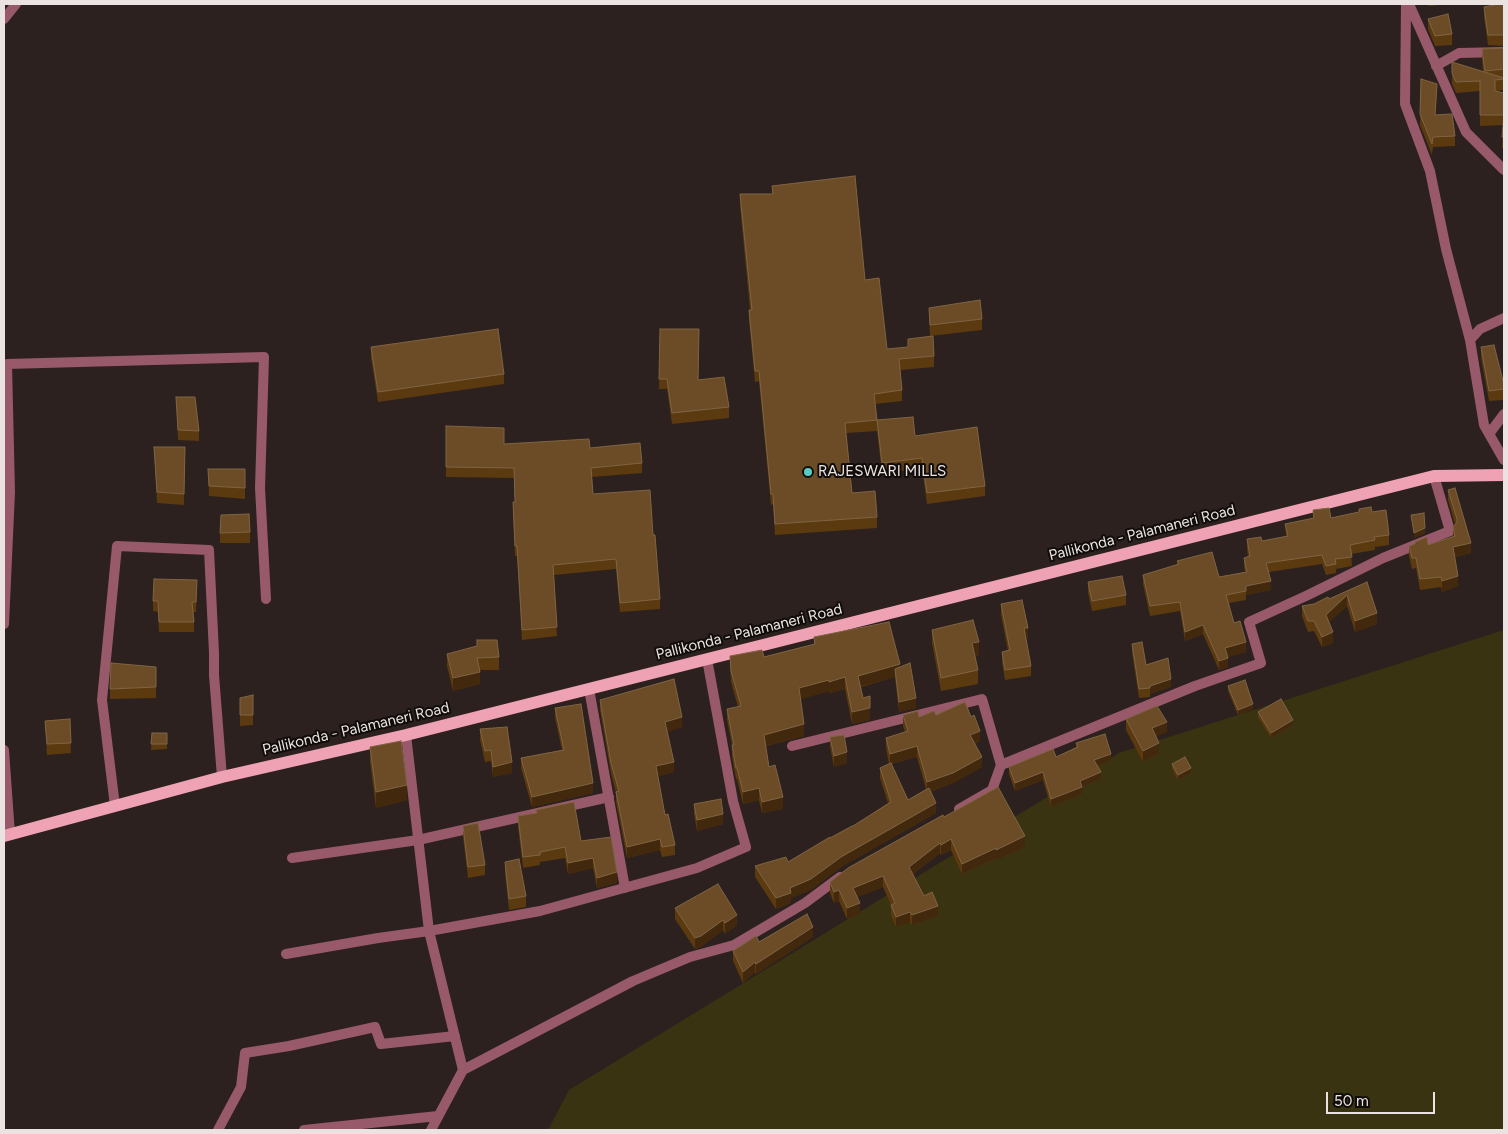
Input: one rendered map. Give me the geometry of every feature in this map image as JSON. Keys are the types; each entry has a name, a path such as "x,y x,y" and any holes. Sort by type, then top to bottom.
{"main road":[{"name":"Pallikonda - Palamaneri Road","path":"7,835 222,777 406,735 1434,476 1504,475"}],"street":[{"path":"4,19 16,4"},
{"path":"1407,4 1466,132 1504,170"},
{"path":"1407,4 1405,104 1430,171 1446,249 1470,340 1484,425 1504,460"},
{"path":"1436,66 1459,53 1504,52"},
{"path":"1470,340 1480,329 1504,318"},
{"path":"4,624 10,492 6,403 7,364 264,357 260,488 266,599"},
{"path":"1489,434 1504,414"},
{"path":"1001,766 1195,686 1261,663 1249,622 1383,558 1450,531 1434,476"},
{"path":"115,806 102,700 118,546 209,550 214,675 222,777"},
{"path":"286,954 540,911 697,868 746,847 733,801 707,659"},
{"path":"589,689 625,888"},
{"path":"792,746 982,699 1001,766 992,790 949,814"},
{"path":"406,735 429,931 463,1070"},
{"path":"4,750 7,835"},
{"path":"292,858 418,840 609,797"},
{"path":"431,1130 463,1070 633,981 690,957 734,945 805,903 844,873"},
{"path":"218,1130 241,1087 245,1053 289,1046 375,1027 381,1044 455,1036"},
{"path":"304,1130 438,1116"}],"shaded area":[{"path":"1504,630 1504,1130 548,1130 569,1090 1119,753"}],"building":[{"path":"1504,4 1504,35 1488,35 1484,7"},
{"path":"1448,14 1452,34 1435,36 1428,19"},
{"path":"1504,48 1504,69 1485,71 1482,49"},
{"path":"1452,62 1504,78 1495,80 1495,91 1504,93 1504,115 1480,115 1480,81 1456,82 1452,73"},
{"path":"1421,79 1437,84 1435,115 1452,114 1455,136 1433,137 1432,144 1420,114"},
{"path":"1504,115 1504,137 1502,137"},
{"path":"855,176 865,280 879,278 887,349 908,347 908,339 933,336 934,356 899,359 902,390 874,394 877,420 845,423 852,493 875,491 877,517 775,524 759,371 755,371 749,310 752,310 740,194 773,194 772,186"},
{"path":"980,300 982,319 930,325 929,308"},
{"path":"498,329 504,374 378,392 371,347"},
{"path":"660,329 699,329 698,380 724,377 729,407 672,413 667,379 659,379"},
{"path":"1494,345 1504,389 1489,391 1481,347"},
{"path":"176,397 195,397 199,431 178,430"},
{"path":"913,417 915,436 977,427 985,486 927,493 922,458 882,463 877,420"},
{"path":"446,426 504,428 504,444 589,439 590,448 640,443 642,463 591,468 593,494 650,490 660,599 620,603 616,559 553,565 557,627 522,630 517,546 515,546 514,468 446,467"},
{"path":"154,447 185,447 184,494 157,492"},
{"path":"208,469 245,469 245,488 209,486"},
{"path":"1455,488 1471,543 1453,547 1458,576 1442,581 1441,577 1420,579 1416,558 1412,558 1409,546 1427,537 1428,545 1455,536 1453,527 1457,519 1448,490"},
{"path":"1371,507 1372,512 1386,510 1389,535 1374,537 1375,540 1350,545 1352,557 1335,559 1336,564 1326,566 1322,555 1266,563 1271,581 1246,586 1246,591 1226,595 1234,623 1240,621 1246,642 1225,648 1228,658 1219,661 1203,625 1185,632 1180,602 1150,606 1143,575 1179,564 1177,561 1212,552 1219,577 1247,572 1244,558 1250,556 1247,539 1261,537 1262,541 1288,536 1285,524 1314,518 1313,510 1329,508 1331,518 1359,512 1359,509"},
{"path":"1424,513 1425,528 1414,533 1411,515"},
{"path":"249,514 250,532 220,533 221,515"},
{"path":"1122,576 1126,595 1092,601 1088,582"},
{"path":"154,579 197,580 196,602 192,602 194,622 159,622 158,601 153,601"},
{"path":"1367,582 1377,613 1355,621 1347,595 1326,615 1333,632 1322,637 1314,621 1308,621 1302,606 1314,604 1328,597 1329,599"},
{"path":"1022,600 1028,628 1024,628 1031,666 1005,670 1002,652 1010,650 1001,604"},
{"path":"973,620 979,642 972,643 978,670 941,678 932,630"},
{"path":"889,622 900,664 858,676 863,698 870,696 870,708 852,712 845,677 799,688 804,724 764,735 769,767 775,765 783,797 762,802 759,788 743,792 736,768 727,709 741,706 731,671 730,656 762,650 764,657 815,644 814,637"},
{"path":"477,640 497,640 499,657 477,658 480,672 453,678 447,654 477,646"},
{"path":"1142,642 1146,665 1168,658 1171,679 1150,686 1150,688 1139,689 1132,644"},
{"path":"111,663 156,667 156,687 110,689"},
{"path":"910,663 916,698 899,702 895,669"},
{"path":"674,679 682,717 665,722 674,762 656,766 665,815 668,814 675,845 662,847 660,839 627,847 616,792 619,791 611,763 600,700"},
{"path":"1245,680 1253,704 1238,710 1228,686"},
{"path":"253,695 253,715 240,715 240,698"},
{"path":"1281,699 1293,720 1271,733 1258,712"},
{"path":"965,702 971,717 974,715 980,731 970,735 982,757 953,773 927,782 917,746 890,754 886,738 908,731 903,715 918,711 919,717 934,711 936,715"},
{"path":"581,704 593,783 532,797 521,758 564,750 555,708"},
{"path":"1157,706 1167,722 1152,728 1159,743 1143,751 1126,719"},
{"path":"70,719 71,743 47,744 45,721"},
{"path":"507,727 512,762 493,767 491,750 485,751 480,729"},
{"path":"152,733 167,733 167,744 151,744"},
{"path":"1105,734 1111,754 1094,760 1101,772 1080,781 1082,787 1051,799 1043,772 1015,783 1009,767 1053,749 1056,757 1078,747 1076,743"},
{"path":"844,735 847,752 834,756 830,737"},
{"path":"401,741 407,785 376,792 370,747"},
{"path":"1185,757 1191,768 1178,775 1172,764"},
{"path":"891,763 908,800 929,788 936,803 841,857 811,879 790,888 791,893 776,898 755,866 786,857 788,862 830,837 853,826 891,802 880,768"},
{"path":"998,787 1025,836 962,864 951,839 941,845 940,843 909,867 924,896 932,892 938,906 912,915 910,912 896,917 891,905 895,903 883,876 853,888 860,903 847,908 839,890 834,892 830,882 848,868"},
{"path":"721,799 723,814 697,820 694,804"},
{"path":"574,802 581,841 611,837 617,872 597,878 593,858 568,863 565,847 540,852 540,855 523,857 518,816 537,813 536,810"},
{"path":"478,823 485,865 468,867 463,826"},
{"path":"519,859 526,896 509,899 505,862"},
{"path":"718,884 737,915 725,923 723,920 701,936 695,938 675,908"},
{"path":"807,914 813,927 756,964 755,962 743,972 733,951 756,936 759,942"}],"place":[{"name":"RAJESWARI MILLS","path":"808,472"}]}
